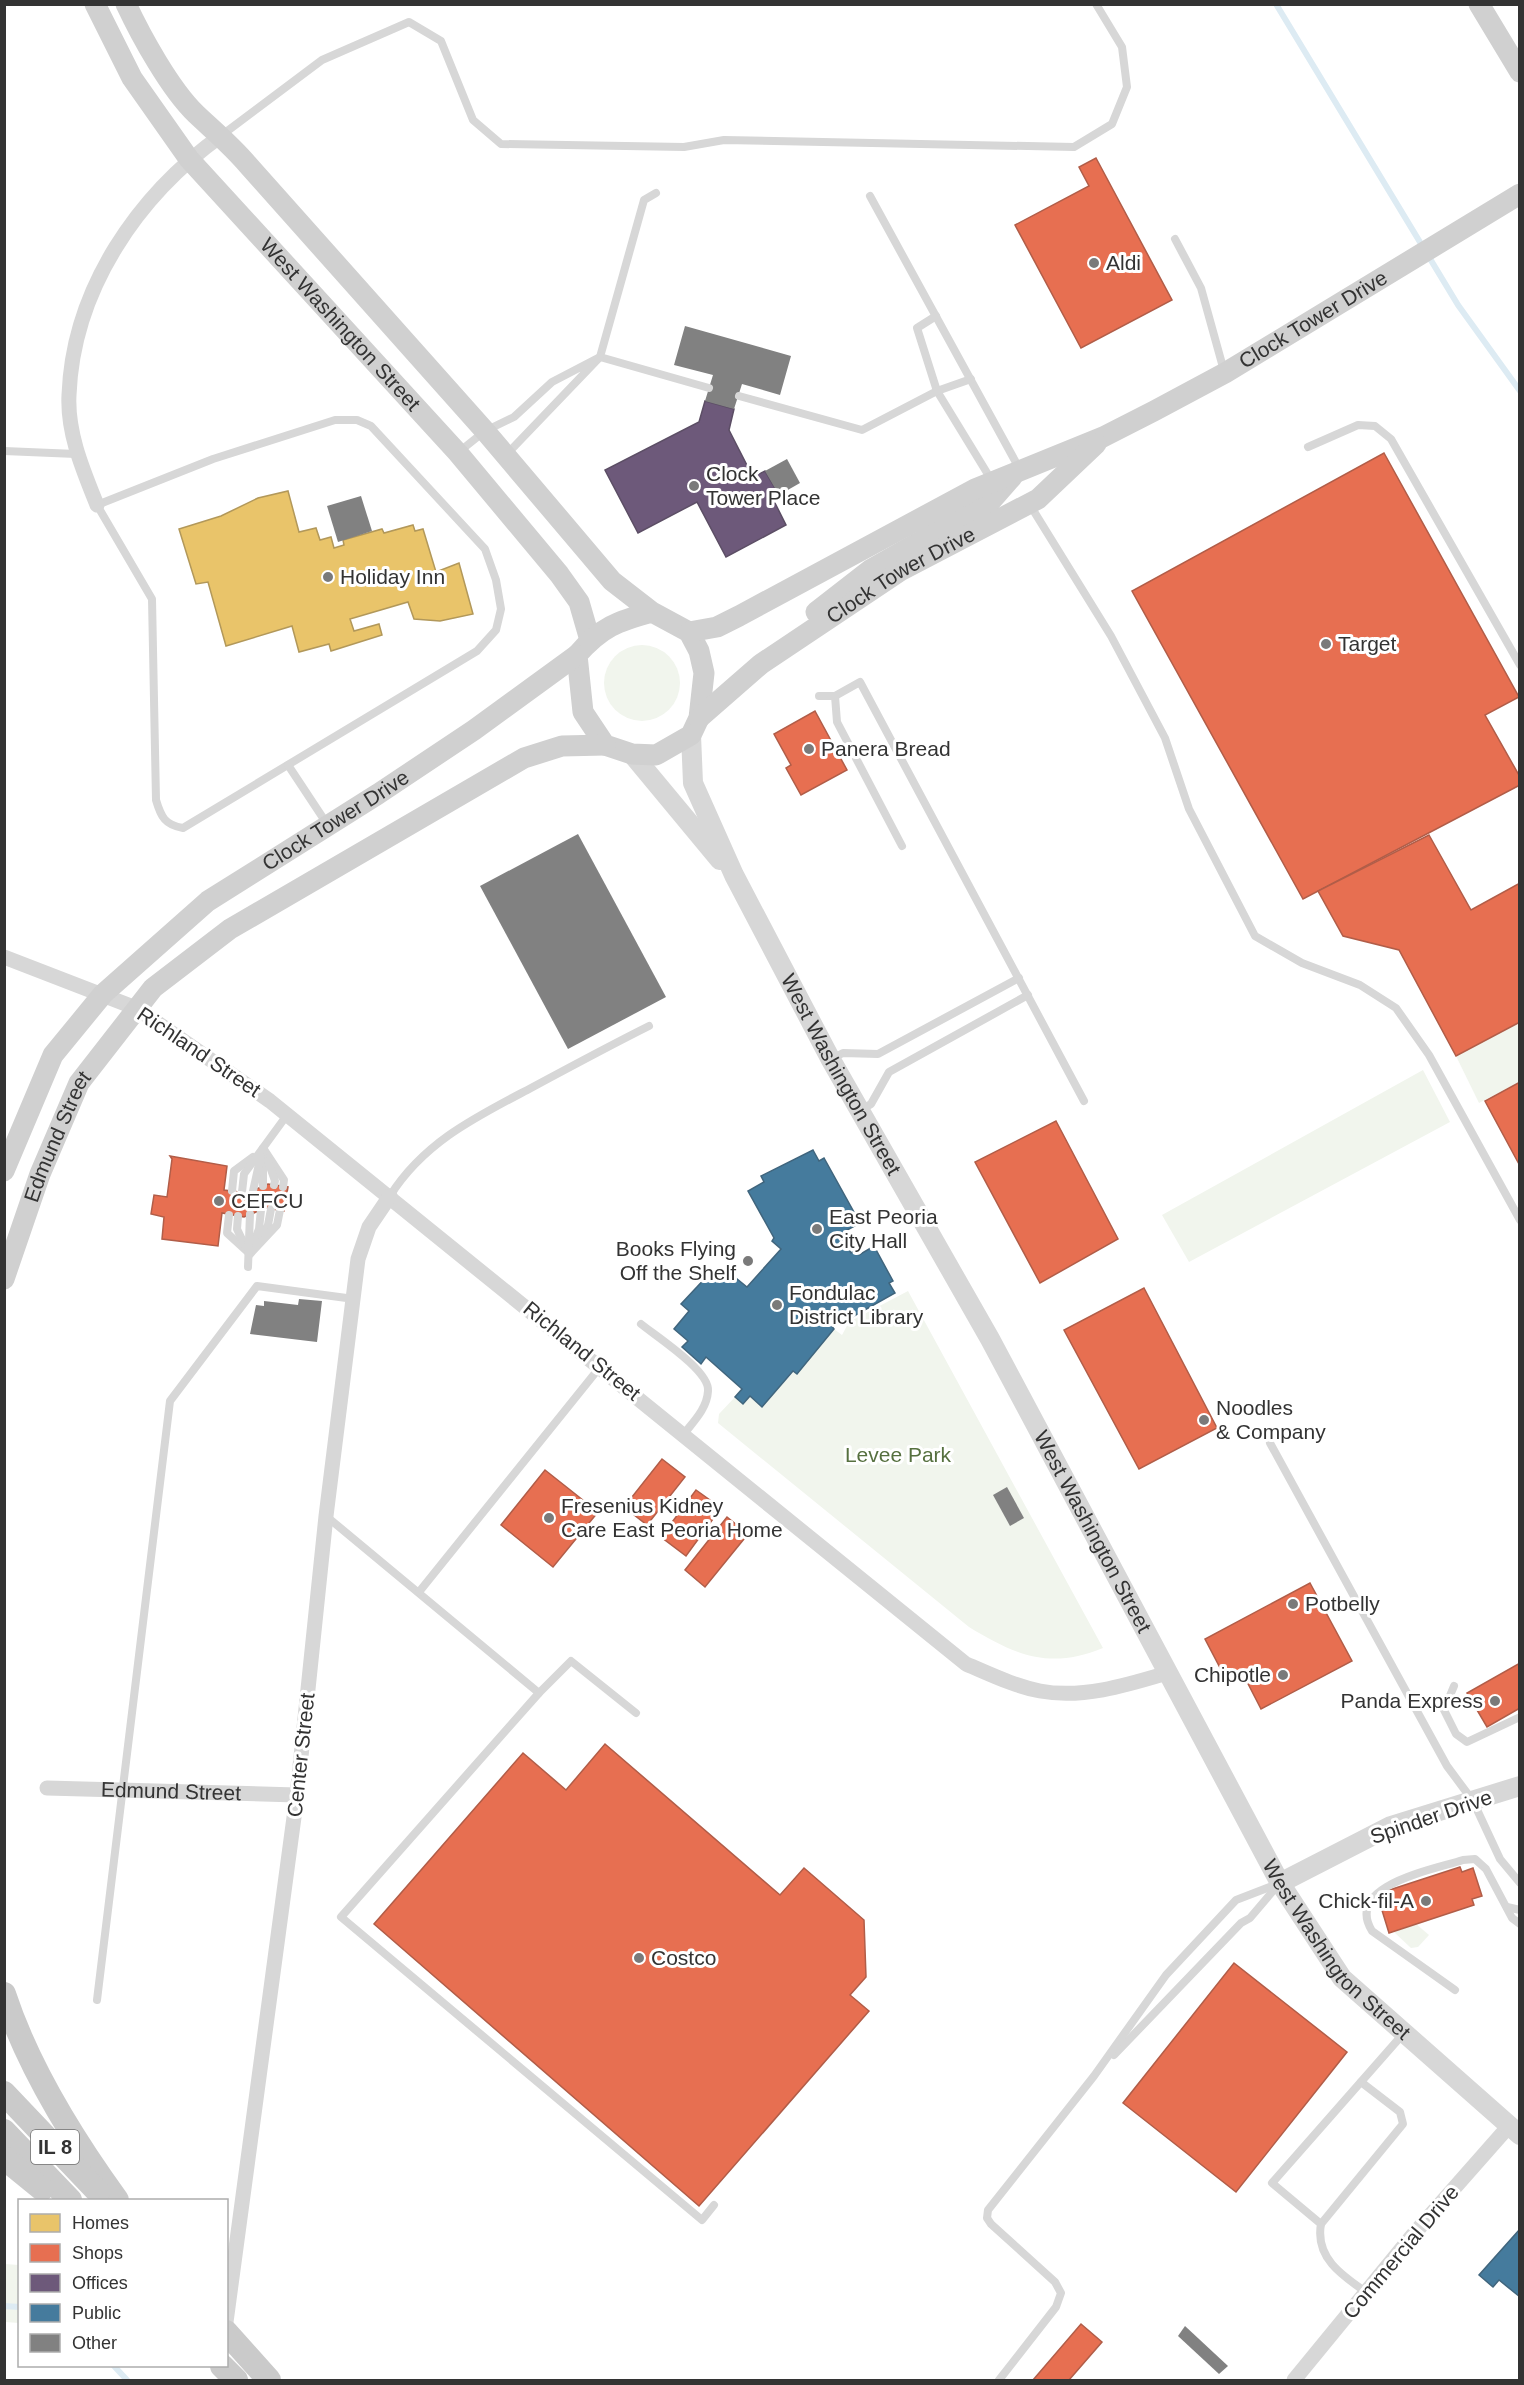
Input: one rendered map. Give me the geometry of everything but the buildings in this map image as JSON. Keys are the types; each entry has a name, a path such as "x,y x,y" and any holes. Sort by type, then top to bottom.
{"main road":[{"name":"West Washington Street","path":"95,4 132,78 189,159 458,453 573,593 579,602 584,647"},
{"name":"West Washington Street","path":"126,4 139,31 194,112 222,135 506,454 612,581 652,612"},
{"path":"1479,4 1520,72"},
{"name":"Clock Tower Drive","path":"689,632 717,627 740,616 900,529 993,482 1019,469 1103,437 1225,373 1520,194"},
{"name":"Clock Tower Drive","path":"695,726 765,661 900,571 1038,499 1103,437"},
{"path":"765,661 774,644 870,570 990,502 1019,469"},
{"path":"652,612 689,632 699,651 704,673 695,726 656,755 632,754 605,746 583,712 584,647 609,625 652,612"},
{"name":"Clock Tower Drive","path":"103,994 208,901 328,826 474,730 584,647"},
{"name":"Clock Tower Drive","path":"135,1008 153,988 230,929 524,758 562,746 605,746"},
{"name":"Edmund Street","path":"4,1171 53,1055 103,994"},
{"name":"Edmund Street","path":"4,1279 40,1174 79,1083 135,1008"},
{"path":"4,1994 34,2064 58,2109 116,2199"},
{"name":"IL 8","path":"4,2093 105,2199"},
{"name":"IL 8","path":"4,2131 69,2199"},
{"path":"4,2158 55,2199"},
{"path":"228,2334 269,2380"},
{"path":"223,2367 236,2380"}],"street":[{"path":"97,505 76,454 68,396 75,352 90,297 122,234 189,159 222,135"},
{"name":"West Washington Street","path":"695,726 693,783 734,875 831,1059 990,1340 1280,1883 1342,1978 1514,2130"},
{"name":"West Washington Street","path":"632,754 734,875"},
{"name":"Richland Street","path":"4,957 135,1008 287,1115 601,1366 966,1664 1041,1692 1086,1692 1127,1685 1167,1672"},
{"name":"Center Street","path":"228,2307 297,1796 326,1516 358,1259 369,1227 390,1196"},
{"name":"Spinder Drive","path":"1280,1883 1391,1826 1520,1786"},
{"name":"Edmund Street","path":"46,1788 297,1796"},
{"name":"Commercial Drive","path":"1294,2380 1366,2292 1514,2130"}],"lane":[{"path":"222,135 322,60 409,22 441,41 473,120 501,144 684,147 724,141 1074,147 1112,124 1127,87 1122,47 1096,4"},
{"path":"506,454 600,357 644,200 656,193"},
{"path":"870,196 1019,469"},
{"path":"1175,239 1201,288 1225,373"},
{"path":"936,316 917,328 938,390 993,482"},
{"path":"458,453 485,431 514,417 552,382 600,357 709,388"},
{"path":"739,396 862,430 938,390 971,379"},
{"path":"335,420 357,420 371,426 485,549 496,580 501,609 496,630 477,651 288,765 183,828 170,826 161,817 156,800 152,599 97,505 213,459 335,420"},
{"path":"1308,447 1358,425 1375,426 1391,439 1520,665"},
{"path":"4,451 76,454"},
{"path":"1029,503 1111,636 1165,738 1189,808 1255,936 1302,963 1360,985 1396,1008 1429,1055 1520,1220"},
{"path":"819,696 835,696 860,682 1084,1101"},
{"path":"835,696 837,722 902,846"},
{"path":"288,765 328,826"},
{"path":"831,1059 843,1053 878,1054 1019,978"},
{"path":"860,1110 871,1104 889,1072 1028,995"},
{"path":"390,1196 406,1171 432,1146 463,1124 649,1026"},
{"path":"242,1192 244,1174 287,1115"},
{"path":"263,1148 275,1180 274,1185"},
{"path":"263,1148 263,1186"},
{"path":"263,1148 284,1180 283,1187"},
{"path":"253,1191 255,1173 263,1148"},
{"path":"232,1191 234,1171 263,1148"},
{"path":"250,1254 268,1225 270,1209"},
{"path":"250,1254 259,1229 261,1210"},
{"path":"250,1254 277,1225 280,1210"},
{"path":"248,1267 250,1214"},
{"path":"229,1215 227,1233 250,1254"},
{"path":"238,1216 237,1229 250,1254"},
{"path":"97,2000 170,1401 257,1286 354,1299"},
{"path":"641,1324 699,1371 707,1383 708,1391 704,1407 683,1435"},
{"path":"418,1592 601,1366"},
{"path":"1270,1443 1447,1767 1473,1801 1495,1849 1520,1884"},
{"path":"326,1516 538,1693"},
{"path":"636,1713 571,1661 538,1693 341,1917 702,2220 714,2205"},
{"path":"1454,1686 1444,1710 1456,1734 1467,1742 1520,1717"},
{"path":"1455,1990 1372,1931 1366,1917 1366,1909 1372,1896 1384,1887 1471,1859 1478,1861 1486,1869 1507,1907 1520,1924"},
{"path":"1095,2076 1240,1923 1250,1918 1280,1883"},
{"path":"999,2380 1056,2307 1061,2293 1055,2282 991,2224 987,2212 1095,2076 1166,1975 1236,1900 1280,1883"},
{"path":"1507,1907 1520,1910"},
{"path":"1321,2224 1274,2186 1273,2178 1403,2034"},
{"path":"1361,2082 1400,2112 1403,2124 1321,2224 1318,2238 1323,2254 1346,2278 1366,2292"}],"green space":[{"path":"635,645 649,645 663,651 674,662 680,676 677,698 669,710 649,721 635,721 621,715 610,704 604,690 604,676 610,662 621,651"},
{"path":"1519,1022 1519,1082 1479,1103 1456,1056"},
{"path":"1423,1070 1450,1122 1189,1262 1162,1215"},
{"name":"Levee Park","path":"908,1291 1103,1648 1084,1655 1049,1658 1018,1652 986,1637 969,1627 718,1423 719,1414 735,1397 743,1404 750,1396 762,1406 834,1329 842,1335 849,1322"},
{"path":"1416,1924 1429,1935 1418,1947 1411,1948 1394,1932"},
{"path":"5,2264 18,2265 18,2323 5,2322"}],"waterway":[{"path":"1276,4 1458,305 1520,391"},
{"path":"4,2306 18,2307"},
{"path":"115,2367 127,2380"}],"place":[{"name":"Aldi","path":"1094,263"},
{"name":"Clock Tower Place","path":"694,486"},
{"name":"Holiday Inn","path":"328,577"},
{"name":"Target","path":"1326,644"},
{"name":"Panera Bread","path":"809,749"},
{"name":"CEFCU","path":"219,1201"},
{"name":"East Peoria City Hall","path":"817,1229"},
{"name":"Books Flying Off the Shelf","path":"748,1261"},
{"name":"Fondulac District Library","path":"777,1305"},
{"name":"Noodles & Company","path":"1204,1420"},
{"name":"Fresenius Kidney Care East Peoria Home","path":"549,1518"},
{"name":"Potbelly","path":"1293,1604"},
{"name":"Chipotle","path":"1283,1675"},
{"name":"Panda Express","path":"1495,1701"},
{"name":"Chick-fil-A","path":"1426,1901"},
{"name":"Costco","path":"639,1958"}]}
